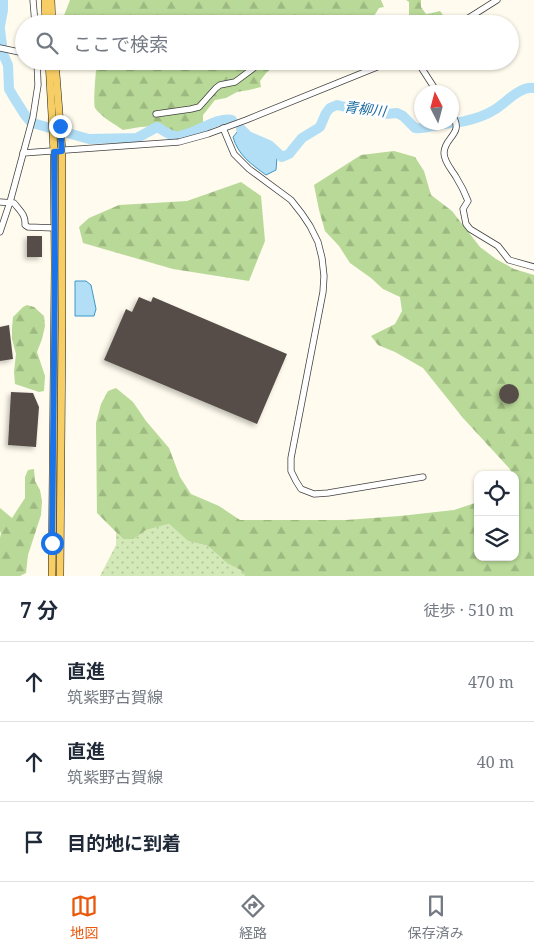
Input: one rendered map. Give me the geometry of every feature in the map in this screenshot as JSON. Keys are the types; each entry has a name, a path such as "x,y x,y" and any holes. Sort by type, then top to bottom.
{"main road":[{"path":"45,0 46,15"},
{"path":"51,0 52,15"},
{"path":"50,70 58,151 62,323 60,576"},
{"path":"55,70 56,125"},
{"path":"52,576 55,228 58,151"}],"street":[{"path":"33,0 34,15"},
{"path":"473,15 497,0"},
{"path":"0,48 15,51"},
{"path":"0,232 33,117 37,96 37,70"},
{"path":"156,114 200,107 216,88 235,82 251,70"},
{"path":"23,153 179,142 223,128 369,70"},
{"path":"423,70 432,85"},
{"path":"223,128 234,154 249,169 291,200 302,214 318,242 322,258 323,292 291,458 291,471 296,481 301,488 314,494 423,477"},
{"path":"455,130 455,134 445,146 444,158 468,201 464,208 466,224 470,229 498,246 509,260 534,267"},
{"path":"0,202 14,203 24,215 26,219 25,225 28,227 55,228"}],"green space":[{"path":"70,0 381,0 384,7 379,8 375,15 64,15"},
{"path":"406,0 421,0 421,7 426,14 440,11 443,15 409,15 409,2"},
{"path":"96,70 270,70 260,81 261,87 237,92 226,98 215,100 203,115 203,122 197,130 178,135 171,131 151,126 123,130 100,114 95,108"},
{"path":"394,151 415,157 424,171 431,195 452,211 480,247 514,269 534,275 534,576 245,576 241,570 228,564 208,546 188,541 169,524 146,530 134,539 123,539 97,513 96,423 101,404 108,391 116,388 133,402 169,448 180,477 191,494 219,506 240,520 346,520 454,510 474,503 474,561 519,561 519,471 511,471 463,418 423,368 395,352 378,345 371,336 395,324 402,311 400,297 383,289 350,263 339,246 325,231 314,185 361,155"},
{"path":"241,182 261,196 265,241 249,281 173,269 83,243 79,227 89,218 119,205 187,201"},
{"path":"27,305 34,307 44,316 45,326 37,352 45,376 44,391 39,392 15,384 16,354 12,339 13,317"},
{"path":"34,469 35,481 40,490 42,501 41,515 28,555 26,573 20,576 0,576 0,508 12,518 25,498 25,477 28,470"},
{"path":"169,524 188,541 208,546 228,564 241,570 245,576 100,576 116,545 116,532 123,539 134,539 146,530"}],"water":[{"path":"238,131 246,139 269,149 277,157 276,170 266,175 246,159 238,149 233,137"},
{"path":"75,281 86,281 91,285 96,309 94,316 75,316"}],"building":[{"path":"27,236 42,236 42,257 27,257"},
{"path":"139,297 151,302 153,297 287,354 257,424 104,360 126,309 132,312"},
{"path":"9,325 13,359 0,361 0,327"},
{"path":"509,384 516,387 519,394 516,401 509,404 502,401 499,394 502,387"},
{"path":"11,392 33,393 39,407 36,447 8,445"}],"waterway":[{"name":"青柳川","path":"0,26 3,0"},
{"name":"青柳川","path":"0,29 3,54 8,65 9,89 25,115 36,124 89,139 137,138 157,127 170,135 179,136 221,120 232,120"},
{"name":"青柳川","path":"241,129 248,136 269,145 282,157 289,154 302,138 320,127 326,113 330,108 337,105 354,109 365,107 385,114 397,113 403,116 415,128 422,128 462,122 480,117 494,110 518,92 534,88"}],"route":[{"path":"52,543 55,266 54,152 62,151 60,126"}]}
